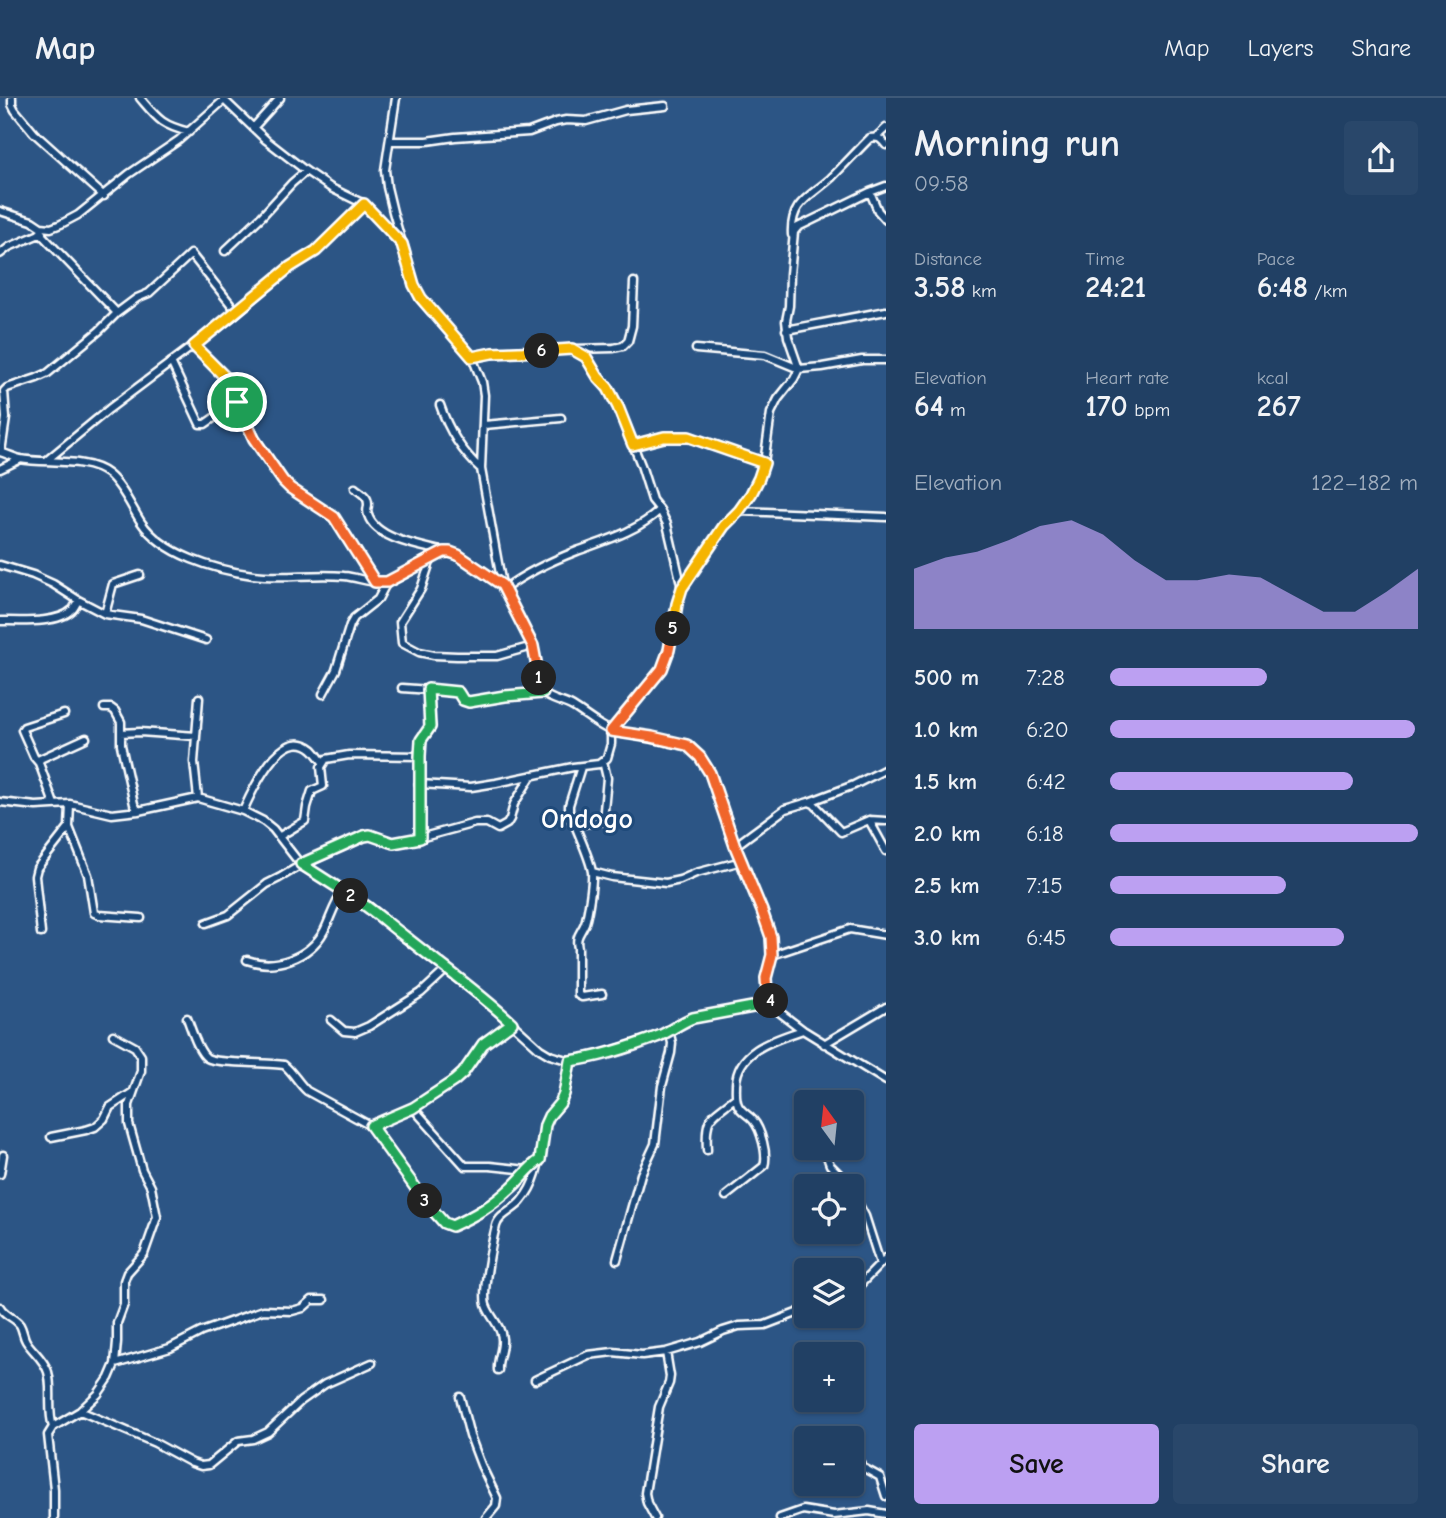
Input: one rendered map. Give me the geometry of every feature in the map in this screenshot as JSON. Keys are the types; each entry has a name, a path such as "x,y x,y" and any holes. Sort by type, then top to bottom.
{"street":[{"path":"12,98 15,110 34,133 104,196"},
{"path":"140,98 161,122 189,132"},
{"path":"253,128 280,98"},
{"path":"396,98 385,170 402,244 414,285 421,298 472,357 482,382 484,425 481,469 503,587 533,646 543,693 549,698 570,705 611,731 687,745 700,757 710,773 771,937 772,955 766,978 767,992 774,1008 824,1044 886,1081"},
{"path":"650,98 650,106"},
{"path":"0,254 9,247 78,215 137,168 189,132 223,99 266,140 306,172 364,204 402,244"},
{"path":"390,141 427,141 529,132 566,120 586,121 626,110 665,106"},
{"path":"419,784 471,787 599,764 607,758 611,731 662,669 669,650 682,588 724,526 751,494 759,478 764,463 771,413 799,369 786,330 794,213 804,198 830,179 870,138 886,128"},
{"path":"876,136 886,145"},
{"path":"225,251 306,172"},
{"path":"792,237 798,227 886,186"},
{"path":"870,192 878,211 886,220"},
{"path":"46,461 109,409 237,312 290,267 316,251 364,204"},
{"path":"0,211 32,221 41,227 51,228"},
{"path":"40,233 117,313"},
{"path":"237,312 191,254 149,293 137,298 117,313 48,373 4,391 6,418 0,453 21,459 83,464 109,474 144,526 165,547 224,569 253,575 343,576 387,582 444,552"},
{"path":"472,357 492,353 623,346 628,341 632,326 634,282"},
{"path":"786,330 886,311"},
{"path":"194,346 224,376 254,439 283,481 334,517 375,582"},
{"path":"572,349 586,357 618,407 652,500 660,510 672,542 682,588"},
{"path":"696,349 765,355 799,369 862,360 886,360"},
{"path":"171,362 201,424 237,402"},
{"path":"440,405 447,425 481,469"},
{"path":"484,425 561,418"},
{"path":"633,445 664,437 689,437 764,463"},
{"path":"0,469 21,459"},
{"path":"355,488 368,501 368,516 379,529 393,539 458,555 503,587"},
{"path":"503,587 539,567 617,538 660,510"},
{"path":"739,511 886,517"},
{"path":"431,559 421,589 400,622 402,643 419,652 457,656 497,656 533,646"},
{"path":"0,565 53,584 105,614 141,619 206,640"},
{"path":"105,614 113,584 139,575"},
{"path":"323,694 336,670 349,625 379,599 387,582"},
{"path":"0,621 43,620 62,616 72,610 78,600"},
{"path":"402,688 458,692 463,700 469,702 543,693"},
{"path":"420,838 420,756 421,740 430,727 428,689"},
{"path":"198,798 194,762 199,698"},
{"path":"104,708 111,708 121,722 121,745 134,804 138,811"},
{"path":"54,804 39,763 22,730 64,714"},
{"path":"121,733 196,736"},
{"path":"39,763 43,757 86,738"},
{"path":"243,811 266,768 281,749 306,746 323,762"},
{"path":"280,836 304,821 312,792 323,786 323,762 332,757 349,755 420,756"},
{"path":"575,825 603,821 607,778 603,761"},
{"path":"581,767 569,805 569,818 575,825 592,872 592,885 585,923 577,935 578,995 582,997 602,994"},
{"path":"735,846 785,809 854,785 886,769"},
{"path":"206,923 228,915 267,884 301,864 364,836 370,835 393,843 475,823 487,823 498,829 502,828 510,819 514,804 532,775"},
{"path":"0,802 36,806 70,804 112,814 198,798 243,811 263,821 280,836 301,864 368,906 496,1009 540,1049 570,1061 663,1035 683,1021 693,1018 758,1006 774,1008"},
{"path":"809,802 841,832 869,820 886,821"},
{"path":"70,804 69,827 88,876 94,913 141,918"},
{"path":"869,820 886,851"},
{"path":"41,933 34,876 37,868 69,827"},
{"path":"592,872 666,883 741,861"},
{"path":"247,960 270,965 306,951 322,934 336,901 344,891"},
{"path":"772,955 850,929 886,935"},
{"path":"331,1020 349,1033 362,1029 421,993 447,969"},
{"path":"824,1044 886,1007"},
{"path":"187,1018 198,1047 206,1057 219,1061 284,1065 307,1091 371,1126 444,1223 452,1226 481,1213 540,1160"},
{"path":"371,1126 413,1108 454,1081 463,1073 483,1044 512,1023"},
{"path":"617,1260 641,1174 655,1144 662,1086 671,1053 670,1030"},
{"path":"726,1196 764,1166 766,1160 765,1148 754,1121 738,1108 736,1078 743,1063 753,1052 768,1042 803,1030"},
{"path":"54,1518 48,1435 52,1427 80,1411 110,1378 117,1342 117,1323 124,1304 124,1281 127,1273 144,1254 157,1217 151,1186 142,1170 129,1124 129,1105 141,1071 141,1056 135,1047 113,1035"},
{"path":"498,1370 502,1338 485,1303 491,1248 498,1220 522,1200 537,1173 545,1125 564,1094 570,1061"},
{"path":"51,1137 95,1127 104,1119 110,1107 133,1092"},
{"path":"707,1150 708,1122 736,1097"},
{"path":"413,1108 465,1166 527,1170"},
{"path":"0,1174 4,1155"},
{"path":"828,1160 839,1174"},
{"path":"864,1216 883,1260 864,1280"},
{"path":"114,1364 170,1348 201,1332 263,1310 292,1311 303,1308 312,1300 324,1300"},
{"path":"1,1311 18,1323 26,1342 36,1351 48,1371 52,1427"},
{"path":"536,1380 588,1356 613,1352 642,1355 666,1352 739,1326 765,1325 794,1314"},
{"path":"655,1518 645,1493 659,1408 669,1383 666,1352"},
{"path":"80,1411 155,1443 192,1463 209,1465 238,1441 253,1439 268,1432 301,1401 325,1384 372,1363"},
{"path":"460,1397 470,1436 497,1498 496,1506 486,1518"},
{"path":"864,1468 880,1478 886,1496"},
{"path":"780,1518 803,1510 845,1516 869,1511 886,1514"}],"district":[{"name":"Ondogo","path":"587,819"}],"route":[{"path":"364,204 402,244 414,285 421,298 472,357 492,353 572,349 586,357 608,388 633,445 664,437 689,437 764,463 751,494 724,526 682,588 669,650 662,669 611,731 687,745 700,757 710,773 771,937 772,955 766,978 767,992 774,1008 758,1006 693,1018 683,1021 663,1035 570,1061 564,1094 545,1125 540,1160 500,1199 481,1213 452,1226 444,1223 432,1210 371,1126 413,1108 454,1081 463,1073 483,1044 512,1023 368,906 301,864 364,836 370,835 393,843 420,838 420,756 421,740 430,727 428,689 458,692 463,700 469,702 543,693 536,656 502,585 458,555 444,552 387,582 375,582 339,522 283,481 254,439 237,402 224,376 194,346 290,267 316,251 364,204"}]}
